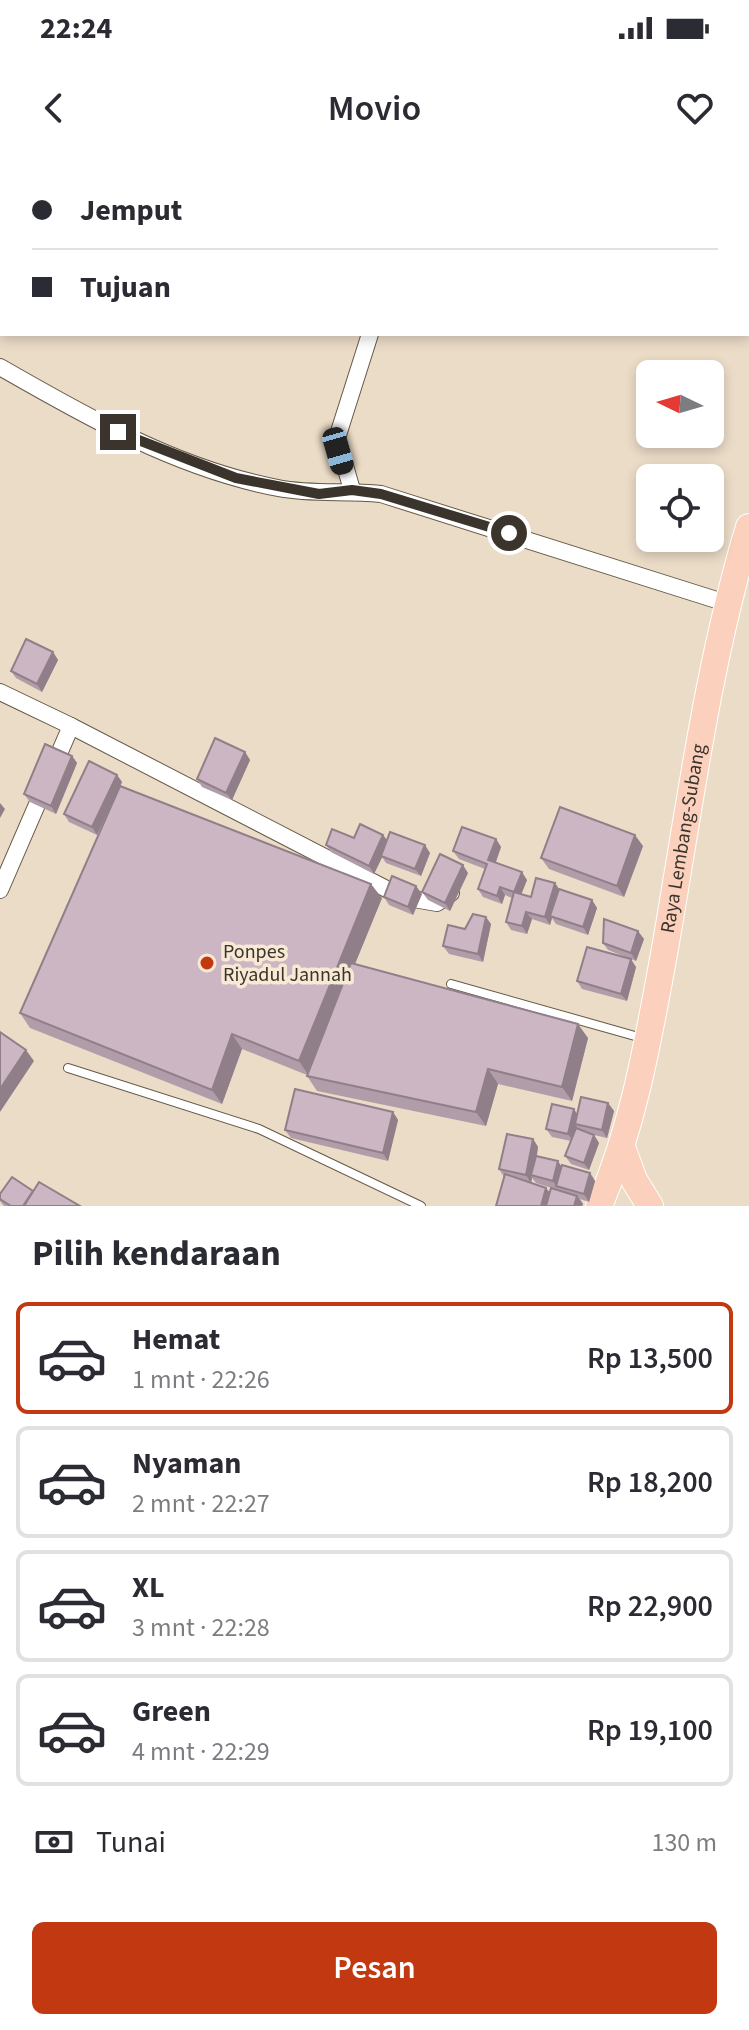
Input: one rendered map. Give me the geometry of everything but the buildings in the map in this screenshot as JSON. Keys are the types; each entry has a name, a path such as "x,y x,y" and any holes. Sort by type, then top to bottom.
{"main road":[{"name":"Raya Lembang-Subang","path":"599,1206 623,1150 648,1040 726,603 749,527"},
{"path":"623,1150 634,1180 650,1206"}],"street":[{"path":"352,490 338,451 337,438 369,336"},
{"path":"0,367 95,423 236,478 319,494 352,490 381,494 726,603"},
{"path":"0,692 402,897 437,903 445,899 465,876"},
{"path":"0,890 71,726"}],"lane":[{"path":"451,984 648,1040"},
{"path":"68,1068 259,1129 421,1206"}],"place":[{"name":"Ponpes Riyadul Jannah","path":"207,963"}],"route":[{"path":"118,432 236,478 319,494 352,490 381,494 509,533"}]}
